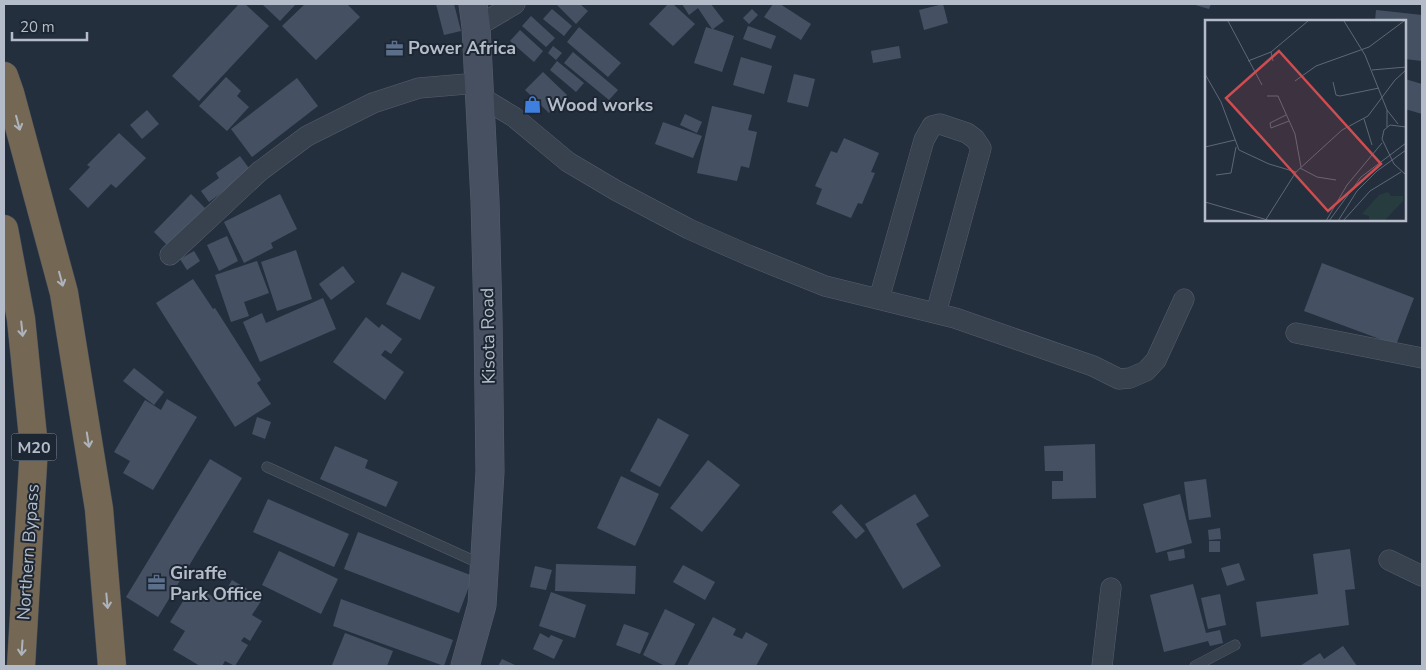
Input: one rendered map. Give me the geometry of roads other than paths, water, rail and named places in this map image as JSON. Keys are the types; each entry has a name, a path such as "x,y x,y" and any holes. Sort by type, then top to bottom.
{"highway":[{"path":"4,76 64,293 99,509 112,666"},
{"name":"Northern Bypass","path":"4,229 21,319 34,447 21,666"}],"street":[{"path":"475,16 515,4"},
{"name":"Kisota Road","path":"465,666 482,605 490,472 485,202 475,16"},
{"path":"170,255 260,171 308,136 373,103 419,88 478,89 514,116 568,162 617,191 690,229 825,286 955,318 1093,366 1119,379 1130,378 1146,371 1156,360 1184,298"},
{"path":"879,299 924,140 932,126 940,124 968,133 981,148 936,313"},
{"path":"1296,333 1422,358"},
{"path":"1389,560 1422,576"},
{"path":"1102,666 1111,588"}],"lane":[{"path":"267,467 484,565"},
{"path":"1195,666 1235,644"}],"place":[{"name":"Power Africa","path":"394,48"},
{"name":"Wood works","path":"533,105"},
{"name":"Giraffe Park Office","path":"156,583"}]}
